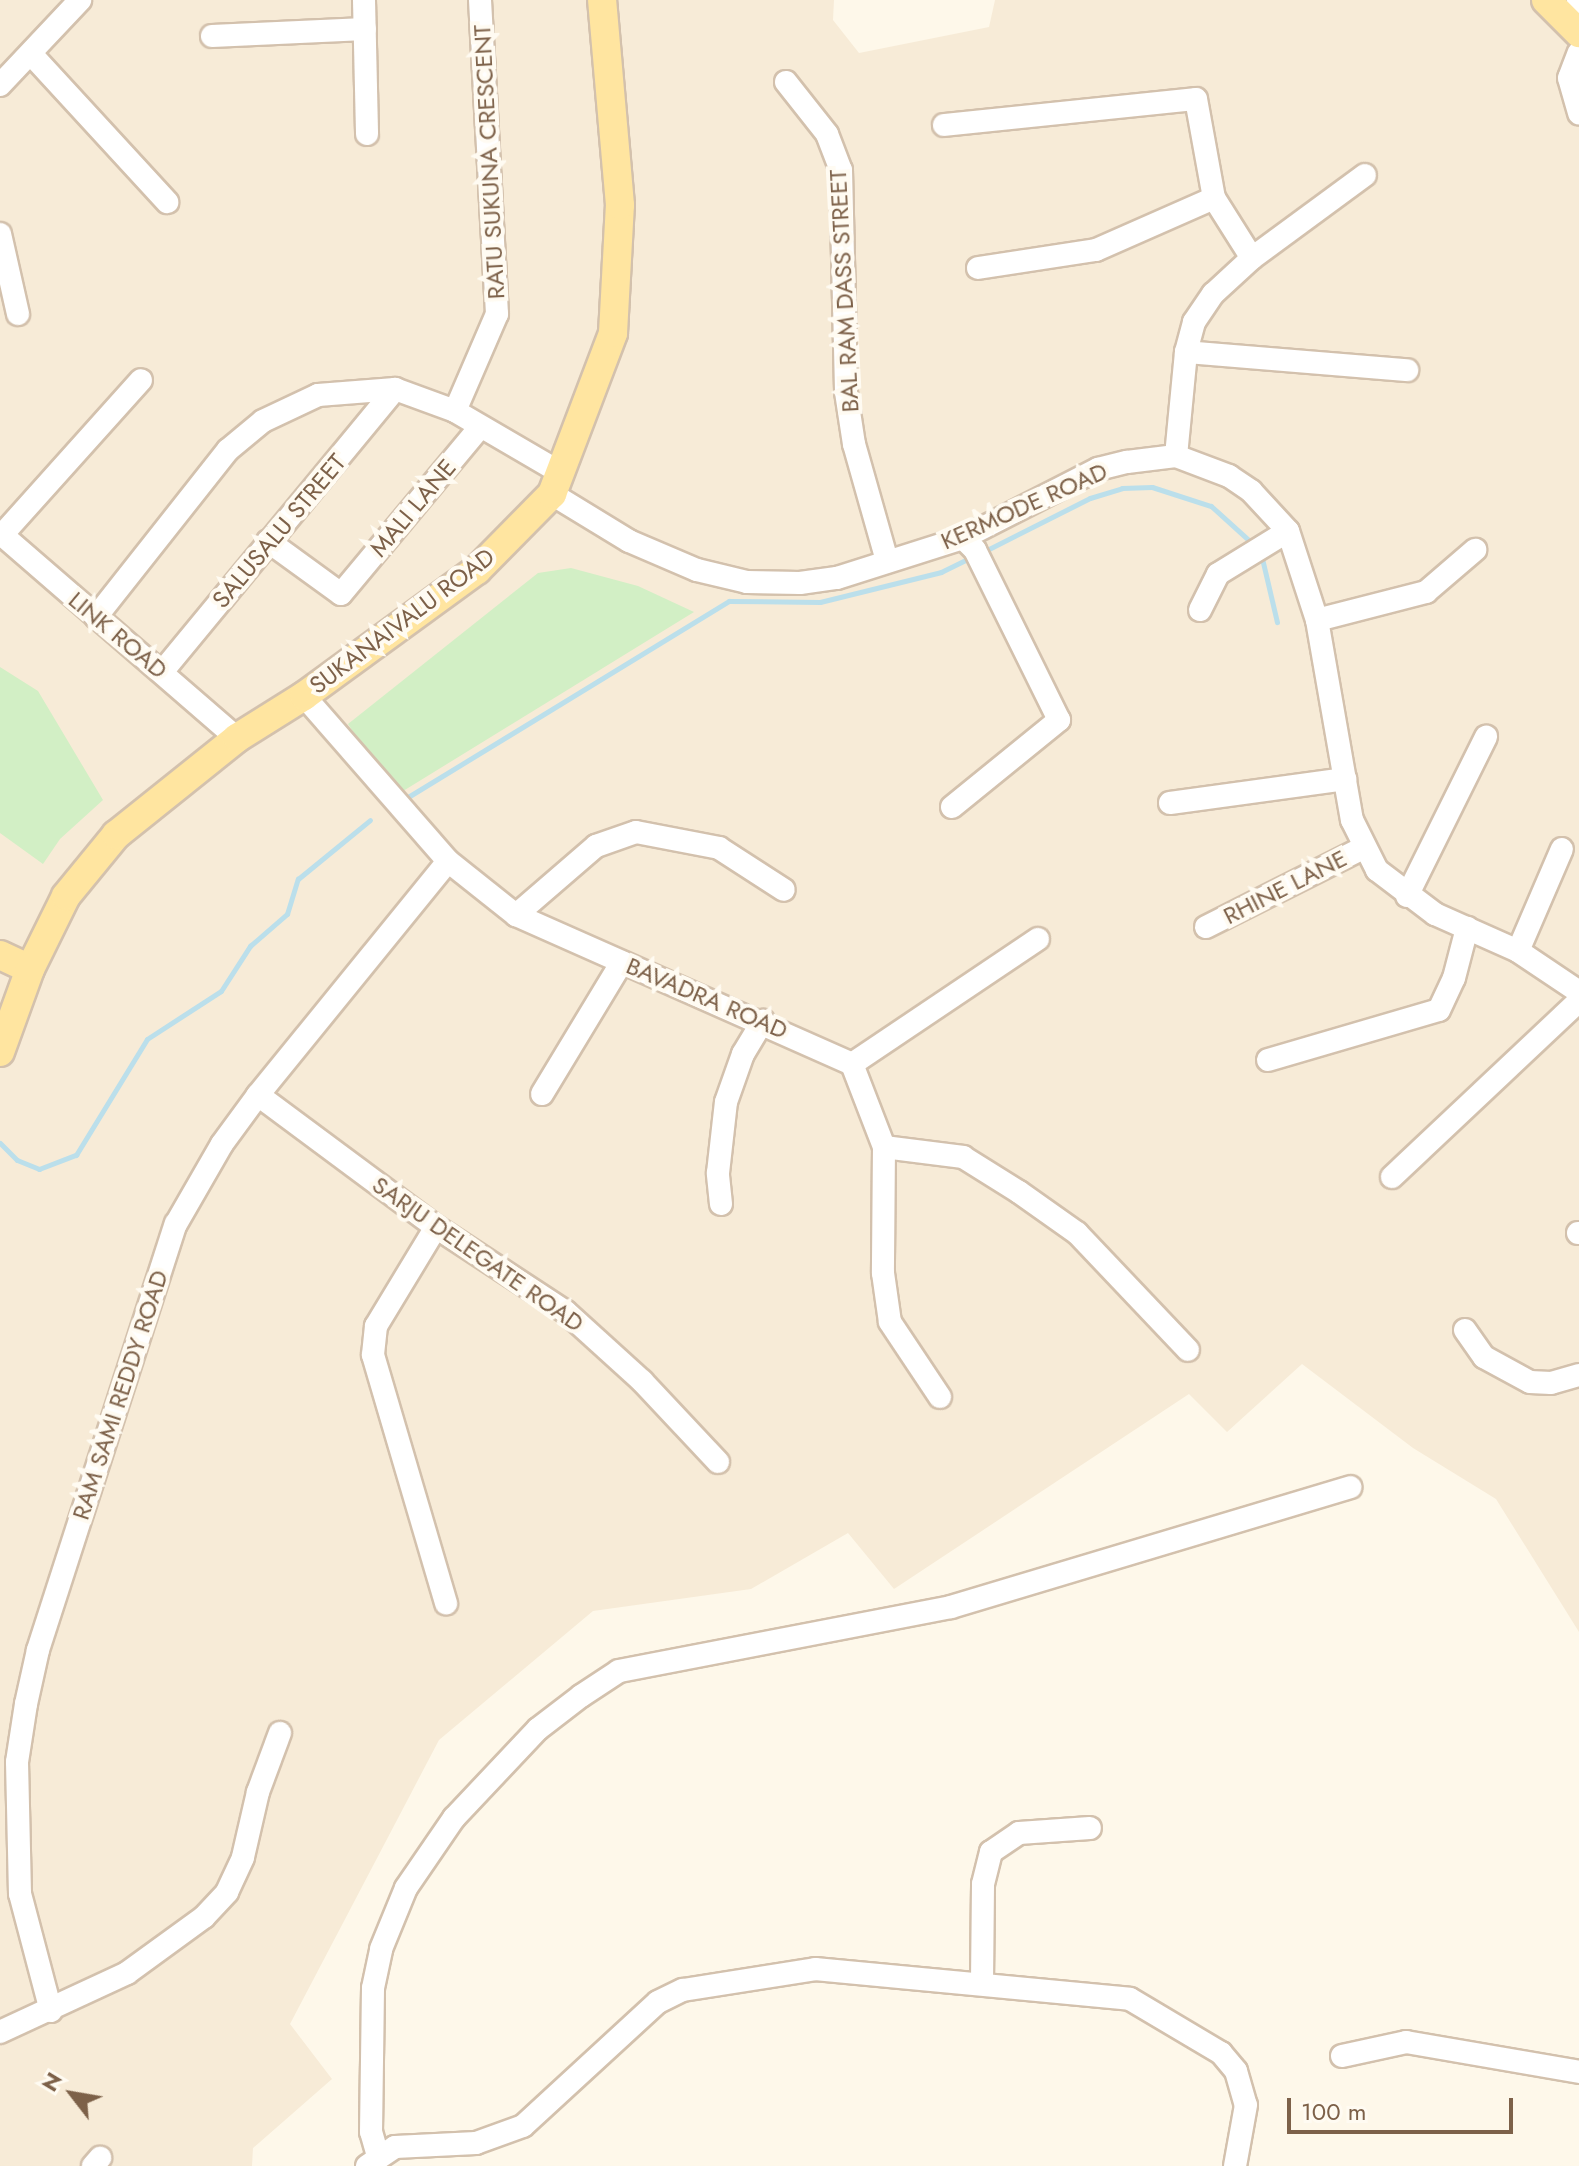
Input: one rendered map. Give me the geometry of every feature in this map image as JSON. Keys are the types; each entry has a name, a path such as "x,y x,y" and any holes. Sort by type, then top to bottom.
{"main road":[{"name":"SUKANAIVALU ROAD","path":"0,1052 30,969 66,896 116,835 237,738 304,696 477,570 557,484 613,333 620,205 602,0"},
{"path":"1546,0 1578,38"},
{"path":"0,955 30,969"}],"street":[{"path":"0,85 32,55 80,0"},
{"path":"364,0 367,134"},
{"name":"RATU SUKUNA CRESCENT","path":"455,411 497,314 480,0"},
{"path":"1578,0 1578,38 1569,78 1579,114"},
{"path":"212,36 365,29"},
{"path":"32,55 167,202"},
{"name":"BAL RAM DASS STREET","path":"786,82 827,134 841,170 846,392 854,444 887,561"},
{"path":"944,125 1196,99 1214,198 1252,258"},
{"path":"1365,175 1252,258 1213,294 1194,322 1186,352 1176,456 1251,491 1288,531 1317,620 1345,779 1363,848 1377,870 1407,896 1518,951 1579,992"},
{"path":"978,268 1096,250 1214,198"},
{"path":"0,234 18,314"},
{"path":"1186,352 1407,370"},
{"path":"1,534 141,380"},
{"path":"96,617 228,450 263,421 318,395 395,389"},
{"name":"KERMODE ROAD","path":"395,389 455,411 480,427 629,541 697,570 747,582 837,578 887,561 973,552 1098,469 1176,456"},
{"name":"SALUSALU STREET","path":"162,672 395,389"},
{"name":"MALI LANE","path":"268,541 338,595 480,427"},
{"path":"1200,610 1218,574 1288,531"},
{"name":"LINK ROAD","path":"1,534 237,738"},
{"path":"1317,620 1426,592 1475,550"},
{"path":"952,807 1059,720 973,552"},
{"name":"BAVADRA ROAD","path":"304,696 448,861 516,915 763,1021 852,1064"},
{"path":"1407,896 1486,737"},
{"path":"1170,803 1345,779"},
{"path":"516,915 596,846 636,832 719,848 784,890"},
{"name":"RHINE LANE","path":"1206,927 1363,848"},
{"path":"1518,951 1562,849"},
{"name":"RAM SAMI REDDY ROAD","path":"51,2011 20,1894 17,1762 32,1677 176,1224 222,1144 258,1095 448,861"},
{"path":"1268,1060 1439,1010 1454,978 1467,928"},
{"path":"940,1397 890,1322 883,1273 884,1147 852,1064 1038,939"},
{"path":"542,1094 622,962"},
{"path":"1392,1177 1579,1001"},
{"path":"721,1204 718,1173 726,1102 743,1054 763,1021"},
{"name":"SARJU DELEGATE ROAD","path":"258,1095 436,1227 566,1312 642,1381 718,1462"},
{"path":"884,1147 963,1157 1019,1192 1086,1242 1188,1350"},
{"path":"436,1227 376,1326 373,1355 446,1603"},
{"path":"1465,1330 1484,1357 1530,1382 1551,1383 1579,1375"},
{"path":"1235,2166 1246,2105 1236,2071 1221,2053 1130,1999 982,1981 815,1969 683,1990 658,2002 523,2126 476,2143 416,2144 372,2161 373,1988 381,1949 406,1888 454,1818 538,1729 619,1671 951,1607 1350,1487"},
{"path":"0,2032 51,2011 164,1951 227,1892 243,1857 258,1792 280,1733"},
{"path":"982,1981 983,1884 991,1852 1019,1833 1090,1828"},
{"path":"1342,2056 1406,2042 1579,2072"}],"shaded area":[{"path":"0,0 834,0 833,20 859,53 989,27 995,0 1579,0 1579,1632 1496,1499 1413,1448 1302,1364 1227,1432 1189,1394 894,1589 848,1533 751,1589 593,1611 439,1740 290,2024 332,2079 253,2148 252,2166 0,2166"}],"green space":[{"path":"571,568 638,586 694,612 395,796 348,724 538,573"},
{"path":"0,667 38,691 103,800 60,839 43,864 0,833"}],"waterway":[{"path":"981,553 1090,498 1122,488 1152,487 1211,506 1254,545"},
{"path":"1261,554 1277,622"},
{"path":"403,800 729,601 820,602 941,572 972,557"},
{"path":"0,1143 17,1160 39,1169 76,1155 147,1039 221,991 250,946 287,914 298,879 370,820"}]}
